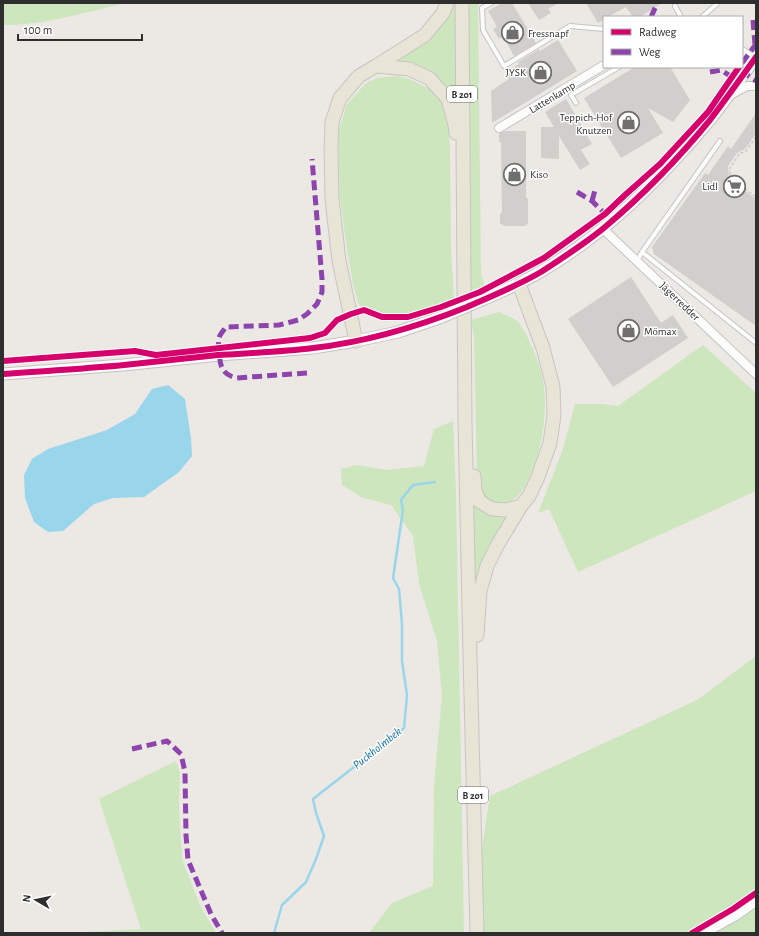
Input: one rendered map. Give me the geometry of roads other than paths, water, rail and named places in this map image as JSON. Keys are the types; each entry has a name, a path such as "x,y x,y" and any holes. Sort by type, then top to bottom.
{"main road":[{"path":"356,341 339,261 332,199 332,122 340,98 359,76 425,35 442,13 447,3"},
{"name":"B 201","path":"462,3 465,422 476,933"},
{"path":"376,66 409,69 429,78 448,99 455,125 457,175 463,185"},
{"path":"470,656 477,636 480,591 488,566 498,544 521,506 529,496 538,477 550,442 554,415 552,386 543,348 518,284"},
{"path":"465,422 470,435 475,490 479,501 492,509 504,510 521,506"}],"street":[{"path":"3,374 314,348 398,332 442,317 482,300 518,284 569,253 603,229 645,191 667,169 710,120 755,59 743,52"},
{"name":"Lattenkamp","path":"499,128 603,66"},
{"path":"728,97 746,86 756,86"},
{"name":"Jägerredder","path":"603,229 756,374"},
{"path":"705,933 736,916 756,902"}],"lane":[{"path":"491,3 482,8 483,30 504,66 570,26 603,29"},
{"path":"703,16 718,3"},
{"path":"675,6 680,16"},
{"path":"576,103 572,96 617,68"},
{"path":"637,261 720,141"},
{"path":"642,252 756,343"}],"water":[{"path":"168,385 185,399 191,438 192,456 179,472 144,497 113,498 94,504 63,531 48,532 34,522 25,498 24,475 32,459 48,449 107,430 135,414 152,389"}],"waterway":[{"name":"Puckholmbek","path":"274,933 282,905 306,882 324,836 313,799 404,728 407,695 402,661 402,624 399,589 393,578 403,510 401,500 413,485 435,482"}],"place":[{"name":"Fressnapf","path":"512,33"},
{"name":"JYSK","path":"541,72"},
{"name":"Teppich-Hof Knutzen","path":"628,123"},
{"name":"Kiso","path":"514,174"},
{"name":"Lidl","path":"734,186"},
{"name":"Mömax","path":"629,331"}]}
